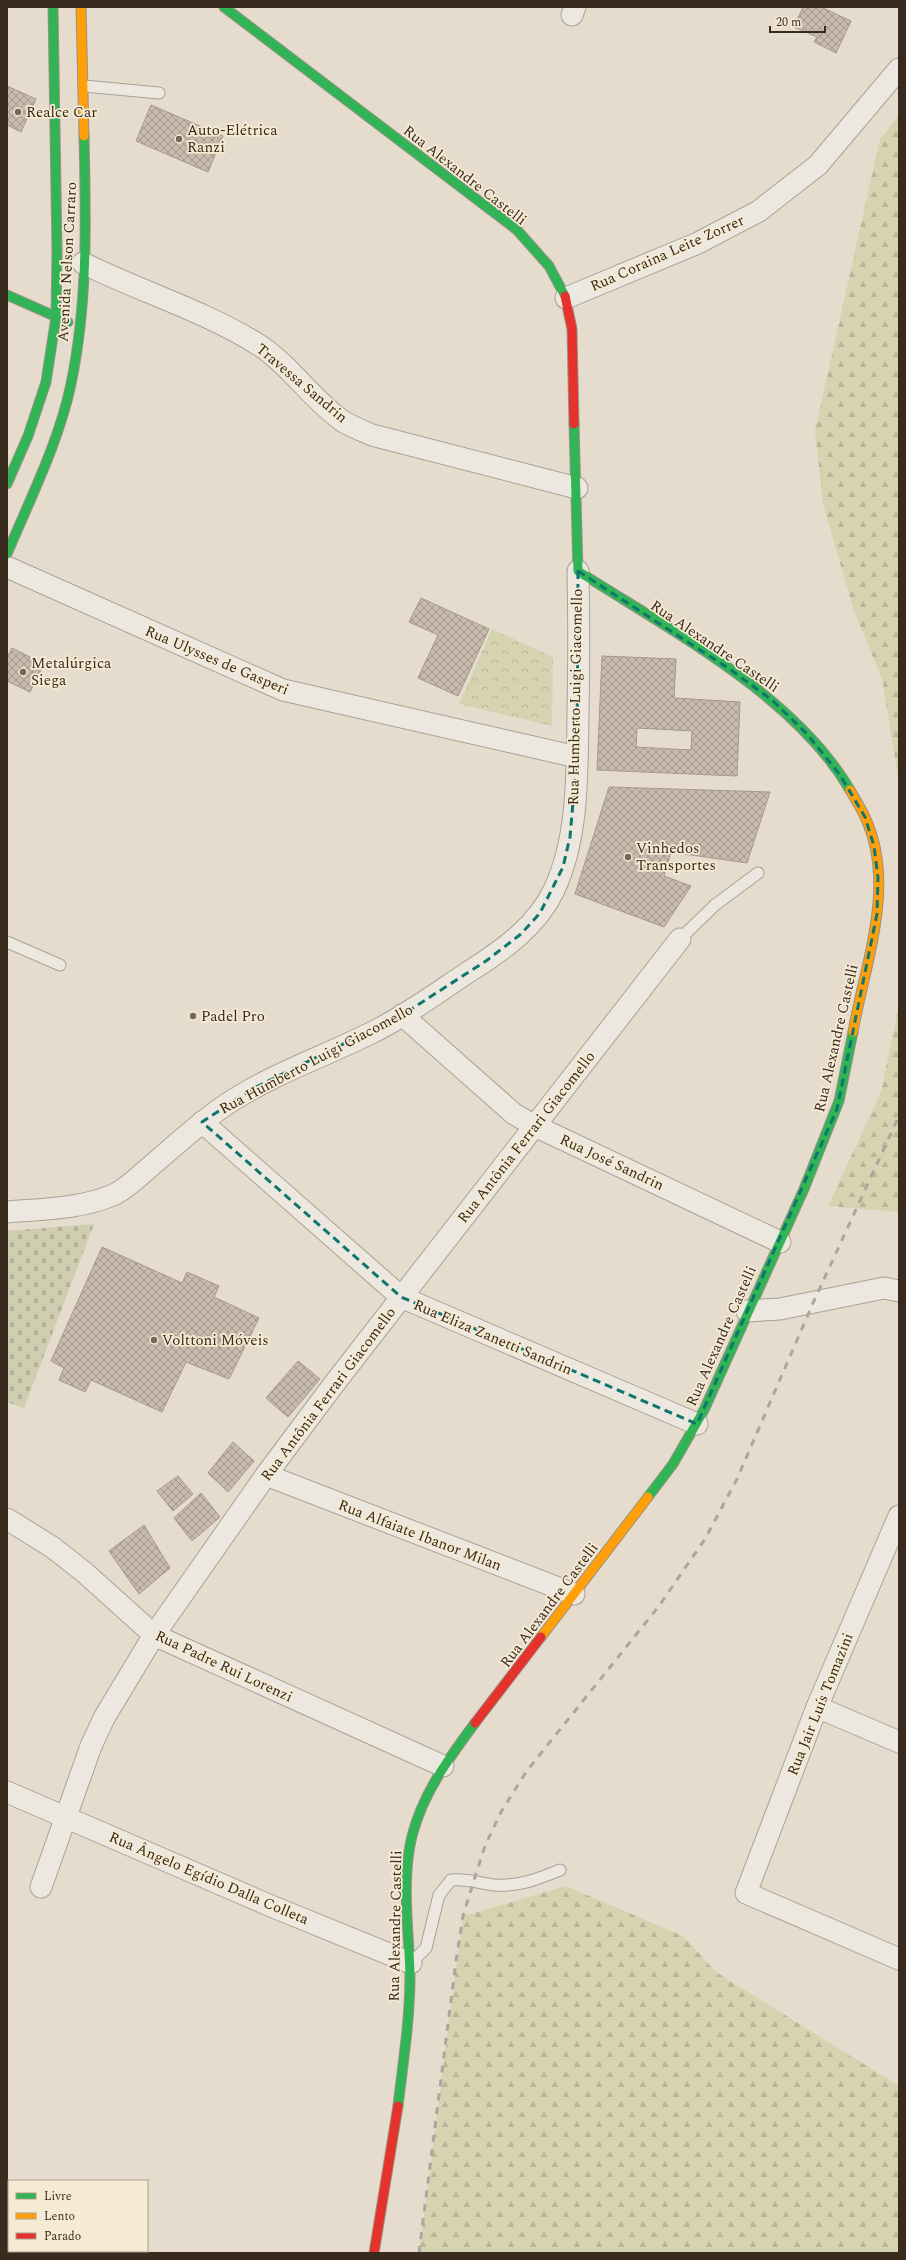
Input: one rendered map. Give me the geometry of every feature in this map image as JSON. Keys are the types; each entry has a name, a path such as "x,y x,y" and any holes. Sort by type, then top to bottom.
{"street":[{"name":"Avenida Nelson Carraro","path":"7,484 28,436 46,382 56,317 61,253 62,79 53,7"},
{"name":"Avenida Nelson Carraro","path":"7,554 54,440 71,385 81,327 80,261 86,210 81,7"},
{"name":"Rua Alexandre Castelli","path":"224,7 517,230 549,266 566,298 572,329 578,571 728,668 772,700 806,734 840,775 867,824 874,846 878,878 877,914 837,1110 780,1242 747,1311 697,1424 673,1464 443,1766 422,1805 412,1836 408,1861 407,1895 411,1963 408,2010 395,2124 374,2253"},
{"name":"Rua Coraina Leite Zorrer","path":"566,298 698,243 758,211 818,164 899,69"},
{"path":"62,79 84,82"},
{"name":"Travessa Sandrin","path":"80,261 122,282 177,302 214,320 260,346 345,422 372,435 577,488"},
{"path":"7,295 81,327"},
{"name":"Rua Ulysses de Gasperi","path":"7,567 283,690 577,757"},
{"name":"Rua Humberto Luigi Giacomello","path":"7,1212 66,1207 93,1202 115,1194 131,1184 202,1122 228,1103 296,1066 372,1033 402,1015 509,943 521,934 540,913 553,893 563,867 570,837 577,757 578,571"},
{"name":"Rua Antônia Ferrari Giacomello","path":"41,1887 94,1739 104,1718 154,1635 266,1475 680,938"},
{"name":"Rua José Sandrin","path":"402,1015 514,1114 535,1126 780,1242"},
{"name":"Rua Eliza Zanetti Sandrin","path":"202,1122 401,1298 697,1424"},
{"path":"747,1311 780,1309 884,1288 899,1291"},
{"name":"Rua Alfaiate Ibanor Milan","path":"266,1475 574,1594"},
{"name":"Rua Jair Luís Tomazini","path":"899,1518 817,1707 746,1894 899,1960"},
{"name":"Rua Padre Rui Lorenzi","path":"7,1520 52,1547 84,1572 154,1635 443,1766"},
{"path":"817,1707 899,1742"},
{"name":"Rua Ângelo Egídio Dalla Colleta","path":"7,1792 67,1816 271,1906 411,1963"}],"lane":[{"path":"84,82 158,93"},
{"path":"680,938 715,905 758,873"},
{"path":"7,942 60,965"},
{"path":"411,1963 426,1948 439,1895 451,1880 464,1878 493,1884 511,1885 534,1880 560,1870"}],"highlighted area":[{"path":"578,571 728,668 772,700 807,734 840,775 865,817 874,846 878,878 877,914 837,1109 697,1424 401,1297 202,1122 254,1088 402,1015 486,961 521,934 540,913 563,867 570,837 577,757"}],"green space":[{"path":"899,115 899,782 882,679 854,611 823,504 815,431 880,139"},
{"path":"492,629 553,657 552,726 459,704"},
{"path":"899,1005 899,1212 828,1206 881,1092"},
{"path":"94,1224 24,1408 7,1402 7,1231"},
{"path":"566,1886 683,1936 716,1972 899,2086 899,2253 419,2253 463,1916"}],"building":[{"path":"803,7 821,7 851,21 836,53 814,42 817,37 794,27"},
{"name":"Realce Car","path":"7,86 36,99 21,132 7,125"},
{"name":"Auto-Elétrica Ranzi","path":"151,105 223,136 208,172 136,141"},
{"path":"421,598 489,629 458,696 418,678 438,635 409,622"},
{"name":"Metalúrgica Siega","path":"12,648 44,664 30,692 7,681 7,658"},
{"path":"602,656 676,659 674,698 740,702 737,776 597,770","holes":["637,728 692,731 691,750 636,747"]},
{"name":"Vinhedos Transportes","path":"609,787 770,792 747,863 671,852 664,876 691,886 664,927 575,894"},
{"name":"Volttoni Móveis","path":"102,1247 182,1283 187,1272 219,1286 214,1297 259,1318 229,1379 186,1362 162,1412 91,1380 85,1392 59,1380 64,1368 51,1361"},
{"path":"298,1361 320,1379 288,1417 266,1398"},
{"path":"233,1442 254,1461 228,1492 208,1473"},
{"path":"178,1476 193,1494 173,1511 157,1491"},
{"path":"201,1493 220,1517 192,1541 174,1518"},
{"path":"144,1525 170,1568 139,1594 109,1551"}],"railway":[{"path":"419,2253 463,1916 485,1846 501,1812 526,1772 659,1606 705,1539 737,1479 813,1303 899,1116"}],"traffic: fast":[{"path":"7,484 28,436 46,382 56,317 57,252 53,7"},
{"path":"224,7 517,230 549,266 565,296"},
{"path":"7,554 52,449 66,406 77,353 85,260 84,136"},
{"path":"7,295 68,322"},
{"path":"574,424 578,571 689,641 763,694 797,724 826,756 850,790"},
{"path":"648,1497 673,1464 704,1410 804,1189 839,1101 853,1032"},
{"path":"398,2106 410,1992 406,1888 412,1836 423,1805 438,1776 475,1723"}],"traffic: slow":[{"path":"81,7 84,136"},
{"path":"850,790 865,817 874,843 878,870 876,924 853,1032"},
{"path":"541,1637 648,1497"}],"traffic: jam":[{"path":"565,296 572,329 574,424"},
{"path":"475,1723 541,1637"},
{"path":"374,2253 398,2106"}],"place":[{"name":"Realce Car","path":"18,112"},
{"name":"Auto-Elétrica Ranzi","path":"179,139"},
{"name":"Metalúrgica Siega","path":"23,672"},
{"name":"Vinhedos Transportes","path":"628,857"},
{"name":"Padel Pro","path":"193,1016"},
{"name":"Volttoni Móveis","path":"154,1340"}]}
